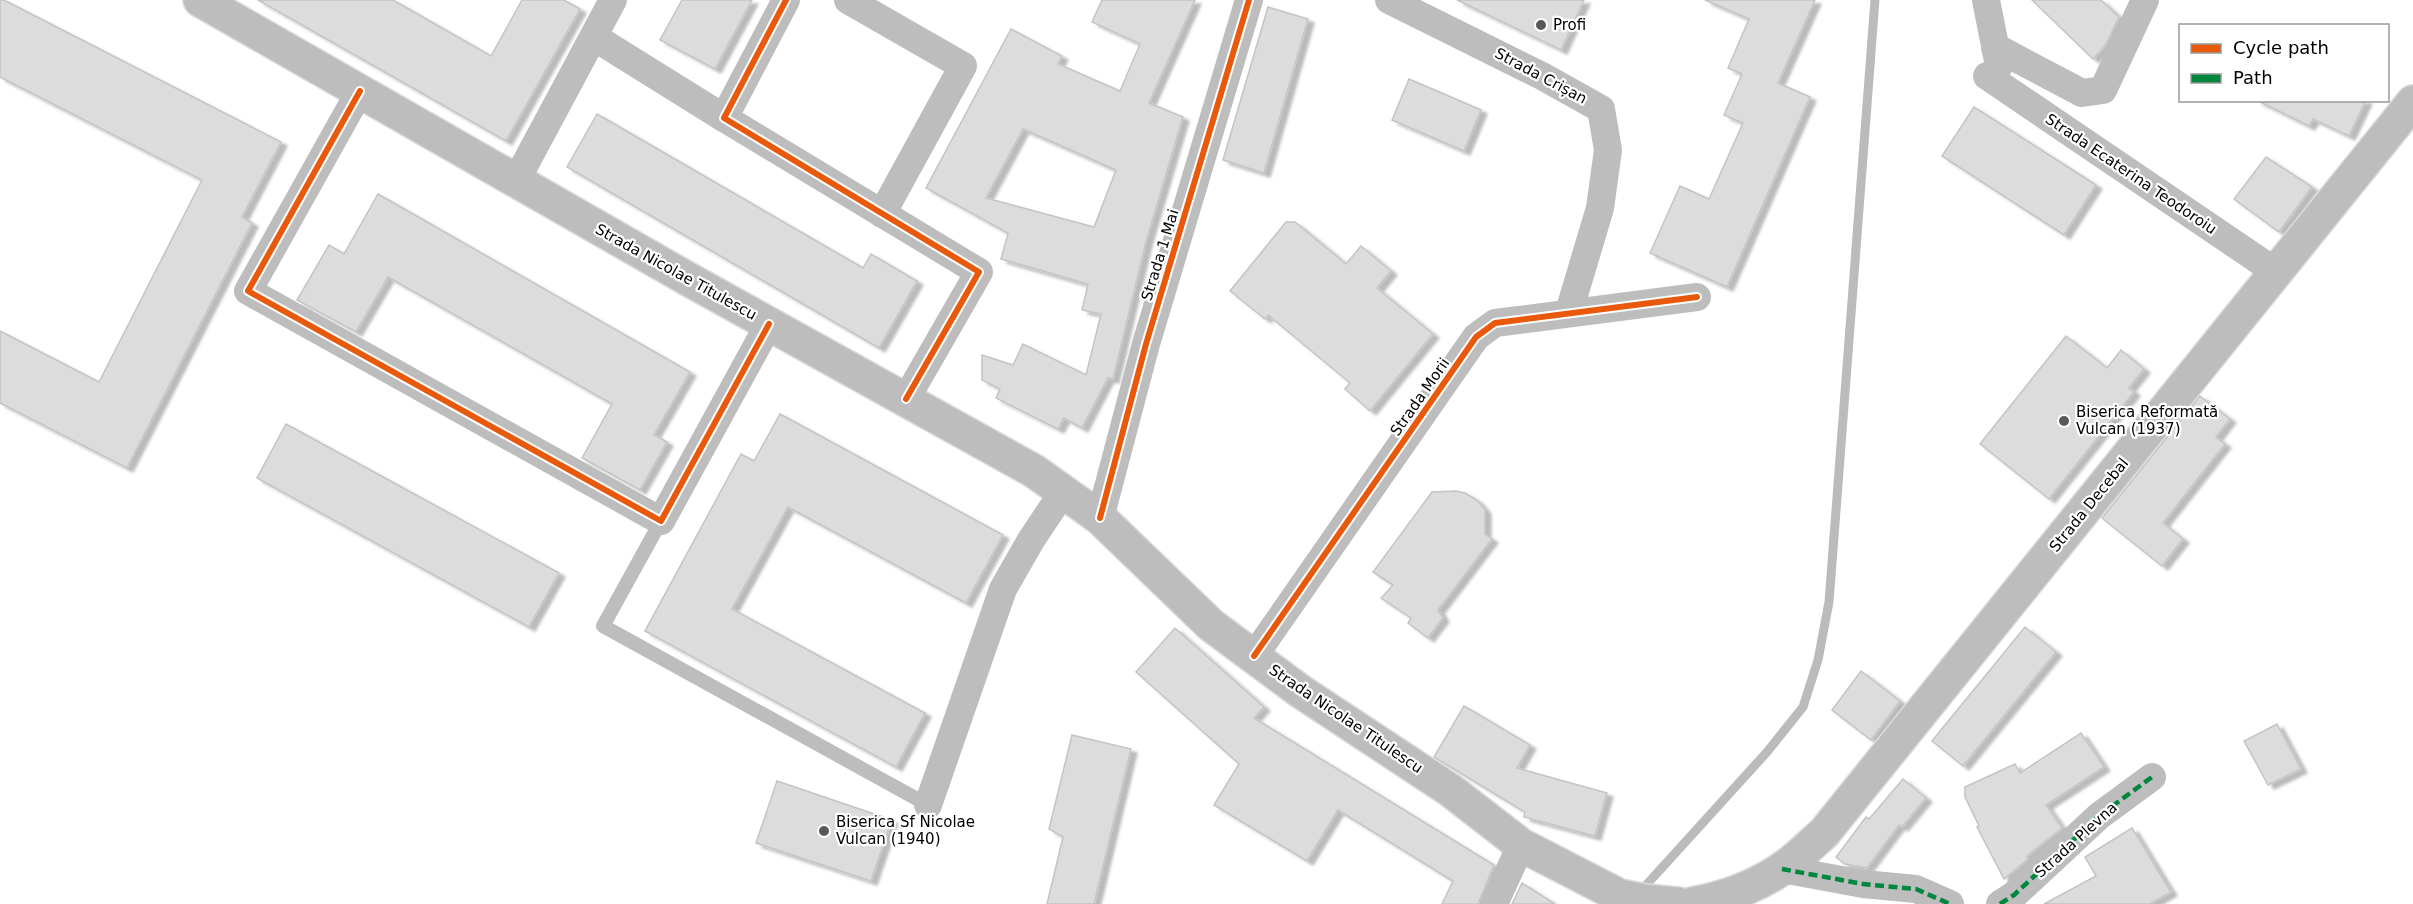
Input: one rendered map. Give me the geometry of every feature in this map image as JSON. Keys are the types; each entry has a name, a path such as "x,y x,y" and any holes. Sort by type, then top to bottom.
{"main road":[{"name":"Strada Nicolae Titulescu","path":"207,2 516,181 1034,471 1100,518 1211,625 1300,691 1450,790 1521,845 1632,898 1678,904"},
{"name":"Strada Decebal","path":"1692,904 1723,898 1747,889 1782,869 1824,833 2413,102"}],"street":[{"path":"516,181 613,0"},
{"path":"724,118 786,0"},
{"path":"848,0 963,66 882,214"},
{"name":"Strada 1 Mai","path":"1100,518 1146,344 1249,0"},
{"name":"Strada Crișan","path":"1389,0 1542,76 1601,109 1608,150 1600,208 1569,312"},
{"path":"1986,0 1995,47 2082,93 2103,90 2145,0"},
{"path":"594,37 979,272 906,399"},
{"name":"Strada Ecaterina Teodoroiu","path":"1995,47 1995,81 2276,272"},
{"path":"360,92 248,291 661,521 769,324"},
{"name":"Strada Morii","path":"1254,656 1476,337 1495,323 1697,297"},
{"path":"928,805 1003,589 1031,540 1064,492"},
{"name":"Strada Plevna","path":"2000,904 2014,895 2100,816 2152,777"},
{"path":"1494,904 1521,845"},
{"path":"1782,869 1863,884 1916,890 1950,904"}],"lane":[{"path":"661,521 603,626 928,805"}],"building":[{"path":"0,0 4,0 281,142 242,217 252,223 127,468 0,403 0,331 99,382 202,180 0,77"},
{"path":"258,0 393,0 491,56 522,0 564,0 580,9 506,141"},
{"path":"682,0 752,0 715,69 660,40"},
{"path":"1102,0 1195,0 1149,103 1183,117 1146,242 1113,379 1108,378 1082,428 1064,418 1058,429 996,398 1000,389 982,380 982,355 1013,365 1023,344 1086,375 1101,314 1082,310 1088,284 1001,259 1008,233 926,188 1011,29 1062,56 1058,64 1120,91 1140,44 1092,22","holes":["1023,129 1116,170 1094,227 986,198"]},
{"name":"Profi","path":"1457,0 1584,0 1561,50"},
{"path":"1705,0 1815,0 1778,83 1810,97 1727,287 1650,253 1680,186 1709,199 1743,123 1724,115 1742,74 1728,68 1749,19"},
{"path":"2032,0 2101,0 2119,17 2105,46 2093,59"},
{"path":"1268,7 1308,19 1264,173 1223,160"},
{"path":"1409,79 1481,110 1464,151 1392,120"},
{"path":"2260,102 2365,102 2349,136 2313,119 2309,126"},
{"path":"1974,107 2096,185 2064,235 1942,156"},
{"path":"597,114 863,268 871,254 917,281 879,348 567,167"},
{"path":"2266,157 2312,187 2279,232 2234,199"},
{"path":"378,194 690,372 654,435 667,442 640,490 582,458 612,404 388,277 356,332 297,300 329,245 344,254"},
{"path":"1286,222 1295,222 1346,264 1361,246 1391,271 1377,288 1433,334 1370,411 1345,389 1350,383 1268,315 1265,319 1230,291"},
{"path":"2066,336 2107,368 2121,350 2144,369 2129,388 2134,392 2049,499 1980,444"},
{"path":"2200,396 2230,419 2216,437 2225,444 2163,523 2183,539 2162,566 2102,518"},
{"path":"780,414 1003,535 966,603 788,507 732,609 925,713 896,767 645,631 741,454 754,461"},
{"path":"286,424 559,573 529,627 257,478"},
{"path":"1456,491 1477,500 1485,510 1485,534 1492,539 1438,610 1443,618 1428,638 1408,623 1411,618 1381,598 1393,585 1373,572 1432,492"},
{"path":"2025,627 2056,652 1963,766 1932,741"},
{"path":"1175,628 1264,707 1254,718 1494,865 1478,904 1442,904 1453,881 1338,810 1307,861 1214,805 1239,764 1136,672"},
{"path":"1861,671 1900,701 1871,740 1832,710"},
{"path":"1464,706 1530,745 1517,768 1607,793 1595,836 1524,817 1525,812 1434,757"},
{"path":"2277,724 2301,769 2268,785 2244,741"},
{"path":"2081,733 2104,767 2046,805 2062,828 2027,856 2028,859 2004,879 1977,827 1979,826 1965,797 1965,787 2015,764 2020,773"},
{"path":"1072,735 1131,749 1094,904 1047,904 1063,837 1049,829"},
{"path":"1903,779 1926,798 1902,827 1899,825 1867,868 1845,864 1836,857 1866,817 1869,819"},
{"name":"Biserica Sf Nicolae Vulcan (1940)","path":"777,781 892,820 871,881 756,843"},
{"path":"2132,828 2171,892 2150,904 2044,904 2096,876 2085,857"},
{"path":"1522,883 1555,904 1512,904"}],"waterway":[{"path":"1639,893 1767,752 1803,707 1818,660 1829,602 1875,0"}],"marked path":[{"path":"2000,904 2014,895 2099,816 2152,777"},
{"path":"1782,869 1863,884 1916,889 1950,904"}],"cycle path":[{"path":"786,0 724,118 979,272 906,399"},
{"path":"1100,518 1146,344 1249,0"},
{"path":"360,91 248,291 661,521 769,324"},
{"path":"1254,656 1476,337 1495,323 1697,297"}],"place":[{"name":"Profi","path":"1541,25"},
{"name":"Biserica Reformată Vulcan (1937)","path":"2064,421"},
{"name":"Biserica Sf Nicolae Vulcan (1940)","path":"824,831"}]}
